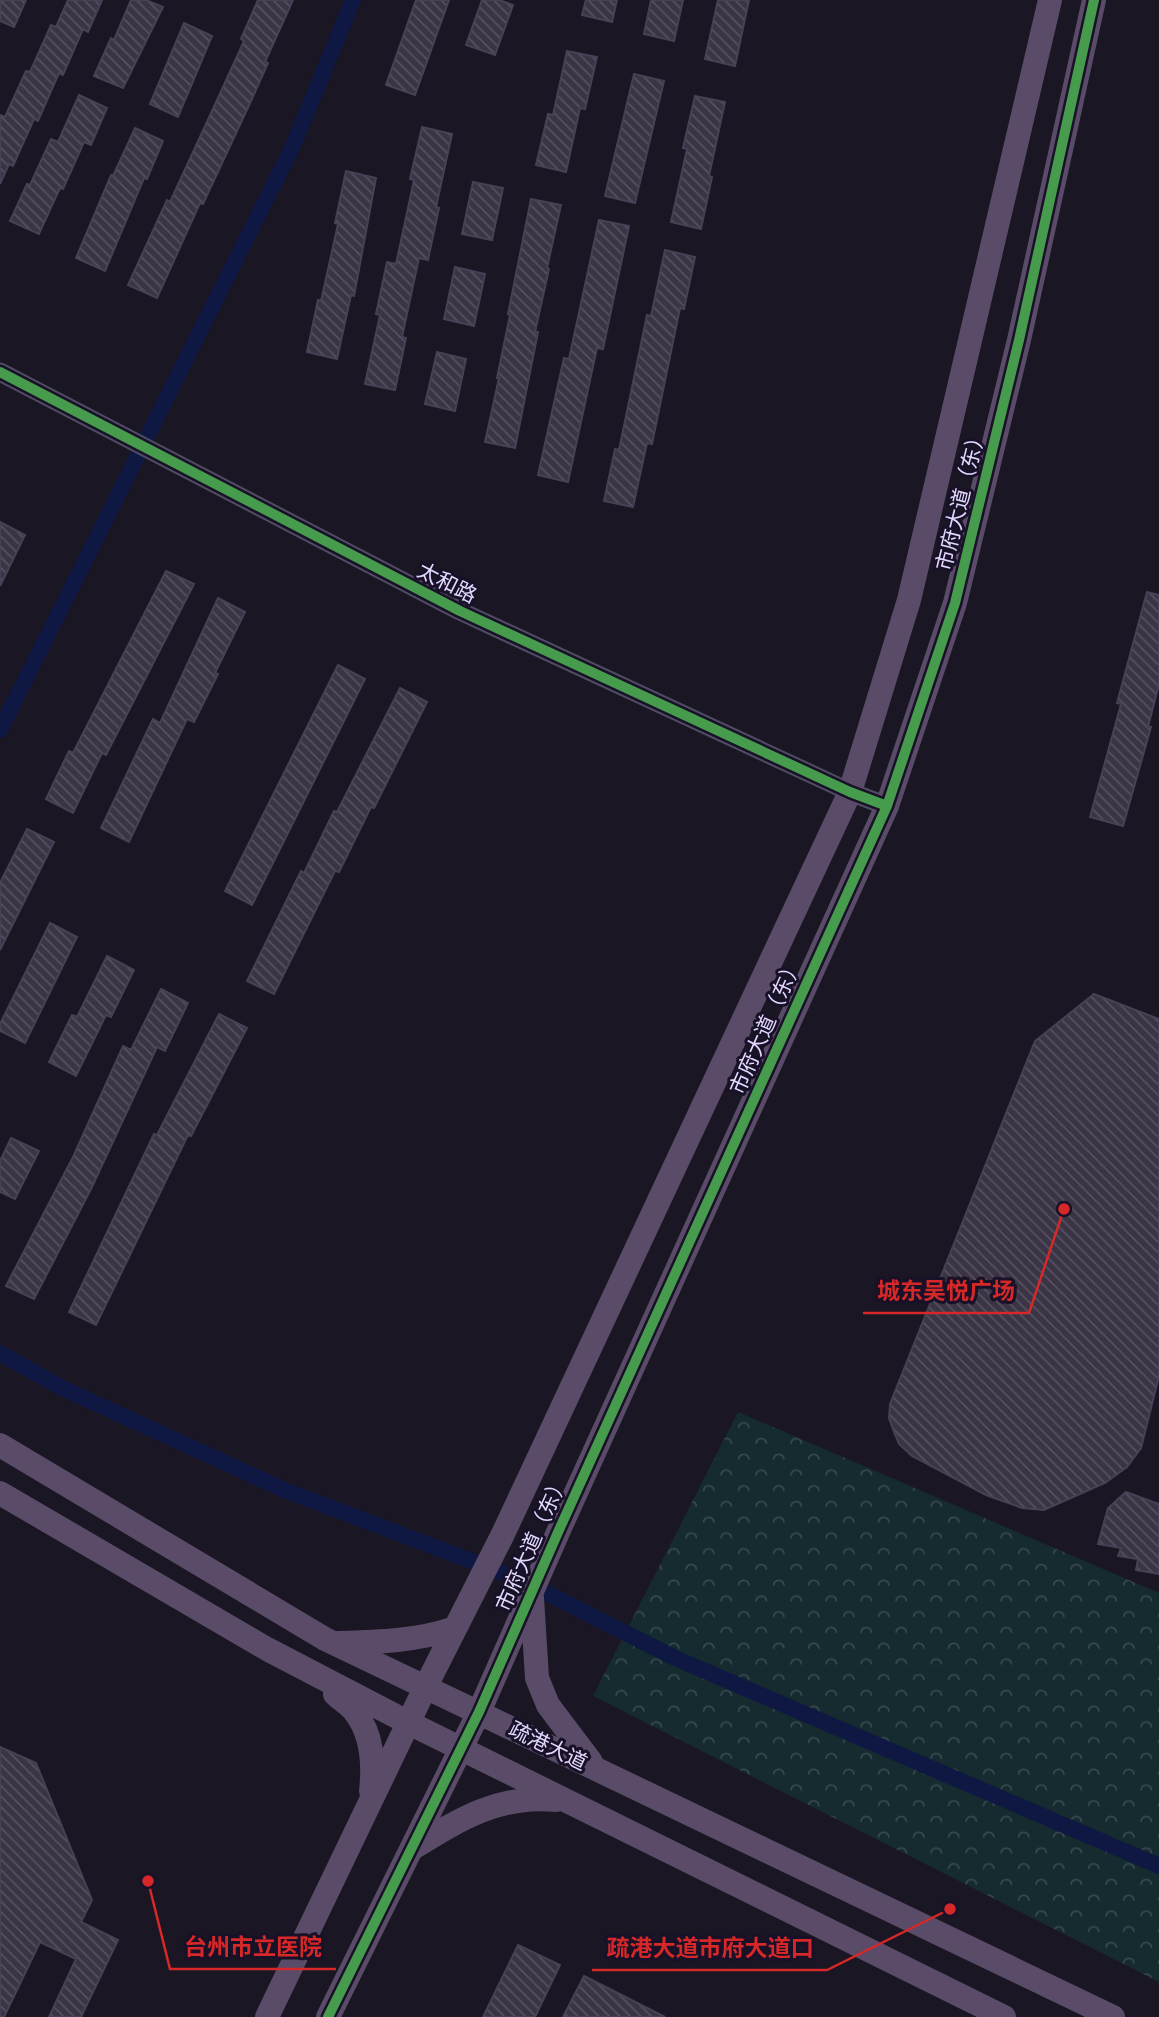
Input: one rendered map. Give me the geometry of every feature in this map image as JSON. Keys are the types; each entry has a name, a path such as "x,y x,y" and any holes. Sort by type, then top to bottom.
{"main road":[{"name":"市府大道（东）","path":"267,2017 425,1688 503,1534 850,792 909,600 1050,0"},
{"name":"市府大道（东）","path":"328,2017 479,1712 887,806 956,603 1019,340 1094,0"},
{"name":"疏港大道","path":"0,1444 333,1643 1113,2017"},
{"name":"疏港大道","path":"0,1493 311,1672 1004,2017"},
{"path":"532,1592 531,1614 537,1678 548,1705 595,1768"},
{"path":"333,1643 380,1642 436,1635 460,1618"},
{"path":"311,1672 355,1712 364,1727 374,1765 370,1804"},
{"path":"412,1848 455,1821 491,1807 516,1800 539,1798 566,1801"}],"street":[{"name":"太和路","path":"0,372 460,611 850,792 887,806"}],"green space":[{"path":"738,1412 1159,1593 1159,1982 593,1696"}],"building":[{"path":"0,0 26,0 14,27 0,21"},
{"path":"68,0 102,0 88,32 83,29 63,75 59,73 38,121 34,119 13,166 9,164 0,184 0,115 5,117 26,71 30,72 51,25 56,27"},
{"path":"131,0 146,0 163,7 123,88 94,76 111,38 114,40"},
{"path":"258,0 293,0 251,101 203,204 200,203 157,298 128,285 167,200 170,202 244,41 241,39"},
{"path":"416,0 449,0 415,95 386,85"},
{"path":"482,0 499,0 513,5 495,55 466,45"},
{"path":"586,0 617,0 612,22 582,15"},
{"path":"651,0 683,0 674,41 644,34"},
{"path":"718,0 749,0 735,66 705,59"},
{"path":"184,23 212,36 178,117 150,104"},
{"path":"567,51 597,57 585,109 580,108 566,172 536,165 548,114 553,115"},
{"path":"634,74 664,81 635,203 605,196"},
{"path":"79,95 107,108 91,145 84,142 39,234 10,221 51,139 58,142"},
{"path":"695,96 725,102 701,229 671,222"},
{"path":"422,127 452,134 428,260 419,258 402,337 406,338 395,390 365,384 380,315 376,314 387,262 396,264"},
{"path":"135,128 163,141 147,179 144,178 105,271 76,258 111,175 113,176"},
{"path":"346,171 376,178 354,296 351,295 337,359 307,352 338,224 335,223"},
{"path":"473,182 503,188 492,240 462,234"},
{"path":"531,199 561,205 515,448 485,442"},
{"path":"599,220 629,226 603,349 597,348 568,482 538,475 564,358 569,359"},
{"path":"665,250 695,257 684,309 680,308 652,444 647,443 633,507 604,501 615,449 619,450 647,315 651,316"},
{"path":"455,267 485,274 474,326 444,319"},
{"path":"437,352 466,359 455,411 425,404"},
{"path":"0,522 25,535 0,586"},
{"path":"166,571 194,584 106,755 102,753 73,813 46,799 69,751 73,753"},
{"path":"1147,592 1159,595 1159,684 1148,727 1151,727 1123,826 1090,817 1121,704 1117,703"},
{"path":"218,598 245,612 194,722 187,719 129,842 101,828 153,719 160,723"},
{"path":"338,665 365,679 252,905 225,891"},
{"path":"400,688 427,702 374,808 371,807 339,872 335,871 274,994 247,981 301,871 304,873"},
{"path":"27,829 54,842 0,950 0,883"},
{"path":"50,923 77,937 25,1043 0,1031 0,1024"},
{"path":"107,956 134,970 111,1017 106,1015 76,1076 49,1062 72,1015 77,1017"},
{"path":"161,989 188,1003 165,1051 157,1047 92,1187 34,1299 6,1286 73,1157 123,1046 131,1050"},
{"path":"1094,994 1159,1019 1159,1376 1141,1448 1127,1467 1105,1483 1044,1510 1022,1508 986,1495 912,1456 899,1444 889,1418 890,1404 1035,1041"},
{"path":"219,1014 247,1028 191,1136 188,1135 96,1325 69,1312 154,1134 157,1135"},
{"path":"11,1138 39,1151 15,1199 0,1192 0,1161"},
{"path":"1126,1492 1159,1504 1159,1574 1136,1570 1138,1559 1118,1556 1121,1548 1098,1544 1108,1508"},
{"path":"0,1747 36,1763 92,1900 81,1922 118,1940 81,2017 49,2017 76,1959 40,1942 4,2017 0,2017"},
{"path":"518,1945 560,1965 535,2017 483,2017"},
{"path":"584,1976 665,2017 563,2017"}],"waterway":[{"path":"0,730 292,148 353,0"},
{"path":"0,1353 60,1387 282,1489 521,1580 675,1658 1159,1866"}],"cycle path":[{"path":"328,2017 479,1712 887,806 955,603 1019,340 1094,0"},
{"path":"0,372 460,611 850,792 887,806"}],"place":[{"name":"城东吴悦广场","path":"1064,1209"},
{"name":"台州市立医院","path":"148,1881"},
{"name":"疏港大道市府大道口","path":"950,1909"}]}
